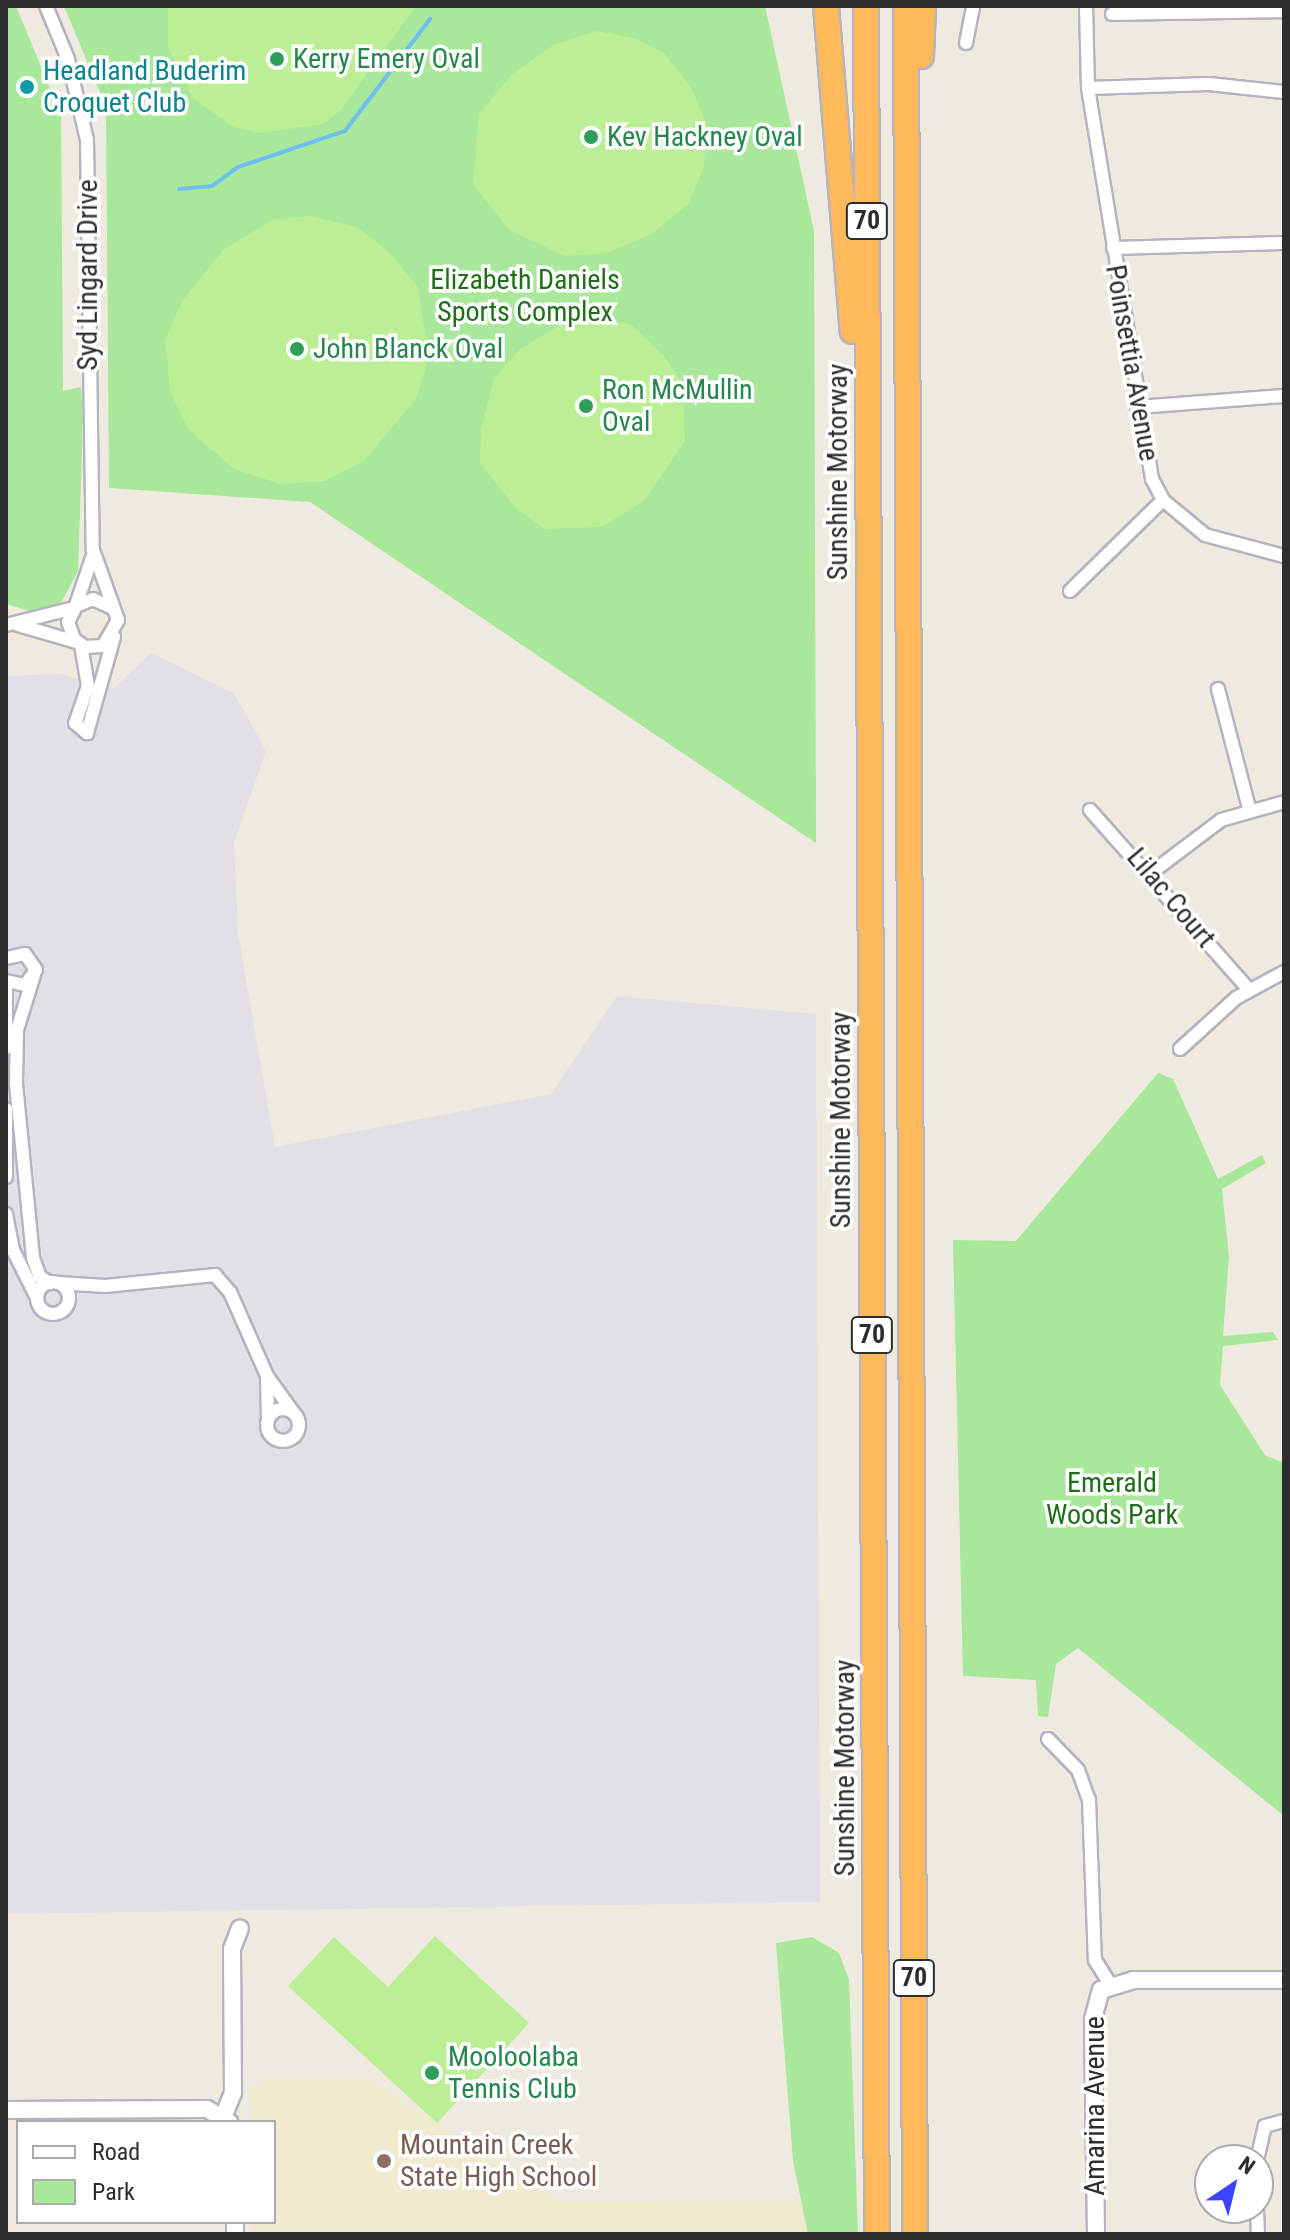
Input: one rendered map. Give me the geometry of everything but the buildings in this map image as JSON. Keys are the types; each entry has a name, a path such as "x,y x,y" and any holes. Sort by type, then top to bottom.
{"highway":[{"path":"826,6 857,411 868,435"},
{"name":"Sunshine Motorway","path":"866,6 877,2234"},
{"name":"70","path":"906,6 915,2234"},
{"path":"907,298 917,267 923,6"}],"street":[{"name":"Syd Lingard Drive","path":"46,6 68,59 87,140 93,550 112,608"},
{"path":"966,43 973,6"},
{"name":"Poinsettia Avenue","path":"1086,6 1088,88 1137,407 1152,479 1163,500 1205,535 1284,556"},
{"path":"1112,14 1189,9 1284,11"},
{"path":"1088,88 1209,84 1284,92"},
{"path":"1113,248 1284,243"},
{"path":"1137,407 1284,396"},
{"path":"1070,591 1163,500"},
{"name":"Syd Lingard Drive","path":"75,607 93,550"},
{"path":"11,625 93,599 112,608 116,633 87,733 75,723 89,678 79,644 68,627 75,607"},
{"path":"11,625 99,648 116,633"},
{"path":"1218,689 1249,808"},
{"path":"1151,873 1207,828 1249,808 1284,802"},
{"name":"Lilac Court","path":"1090,810 1151,873 1249,990"},
{"path":"6,958 28,955 34,975 17,1030 16,1084 33,1258 40,1277 68,1293 67,1305"},
{"path":"1180,1049 1249,990 1284,972"},
{"path":"6,981 22,986 34,975"},
{"path":"6,988 6,1048"},
{"path":"6,1109 6,1177"},
{"path":"6,1214 13,1250 37,1298 51,1314 105,1286"},
{"path":"37,1298 54,1283 105,1286 215,1275 230,1292 267,1376 300,1426 292,1440 274,1438 268,1422 267,1376"},
{"path":"268,1422 277,1410 293,1412"},
{"path":"1048,1739 1078,1770 1089,1800 1095,1960 1110,1984 1284,1980"},
{"path":"6,2110 207,2109 227,2118 233,2093 232,1949 240,1928"},
{"name":"Amarina Avenue","path":"1096,2234 1093,2019 1096,2000 1110,1984"},
{"path":"1261,2144 1265,2126 1284,2121"}],"shaded area":[{"path":"151,653 234,693 266,751 234,843 238,933 275,1147 551,1094 617,996 816,1014 820,1902 6,1914 6,676 60,674 114,688"},
{"name":"Mountain Creek State High School","path":"367,2078 557,2201 822,2200 822,2234 252,2234 252,2224 276,2224 276,2120 251,2120 251,2085 259,2085 260,2079"}],"green space":[{"path":"6,6 16,6 61,115 63,391 81,387 83,418 78,571 60,605 33,612 6,604"},
{"name":"Elizabeth Daniels Sports Complex","path":"64,6 765,6 814,231 816,843 310,502 109,488 106,107"},
{"name":"Kerry Emery Oval","path":"168,6 415,7 341,110 323,124 260,133 233,127 193,98 168,47"},
{"name":"Kev Hackney Oval","path":"596,31 634,38 664,53 692,89 707,126 704,167 688,204 652,234 607,253 565,256 509,230 473,184 479,114 512,74 554,45"},
{"name":"John Blanck Oval","path":"310,216 357,227 388,251 418,287 429,358 416,399 364,461 325,481 280,484 234,469 188,429 170,391 165,340 182,301 224,249 272,220"},
{"name":"Ron McMullin Oval","path":"591,318 632,325 664,356 684,385 685,441 645,500 602,527 545,529 515,507 480,463 481,428 494,379 519,350 560,325"},
{"name":"Emerald Woods Park","path":"1158,1073 1173,1079 1218,1179 1262,1155 1266,1163 1222,1189 1229,1257 1223,1336 1273,1332 1278,1340 1223,1346 1220,1385 1265,1455 1284,1463 1284,1816 1078,1648 1056,1664 1048,1717 1038,1716 1036,1680 963,1676 953,1240 1016,1241"},
{"name":"Mooloolaba Tennis Club","path":"435,1936 529,2023 437,2123 288,1986 334,1937 388,1987"},
{"path":"812,1937 839,1953 849,1980 858,2234 808,2234 793,2161 776,1943"}],"waterway":[{"path":"179,189 212,186 238,167 345,131 430,19"}],"place":[{"name":"Kerry Emery Oval","path":"277,59"},
{"name":"Headland Buderim Croquet Club","path":"27,87"},
{"name":"Kev Hackney Oval","path":"591,137"},
{"name":"John Blanck Oval","path":"297,349"},
{"name":"Ron McMullin Oval","path":"586,406"},
{"name":"Mooloolaba Tennis Club","path":"432,2073"},
{"name":"Mountain Creek State High School","path":"384,2161"}]}
